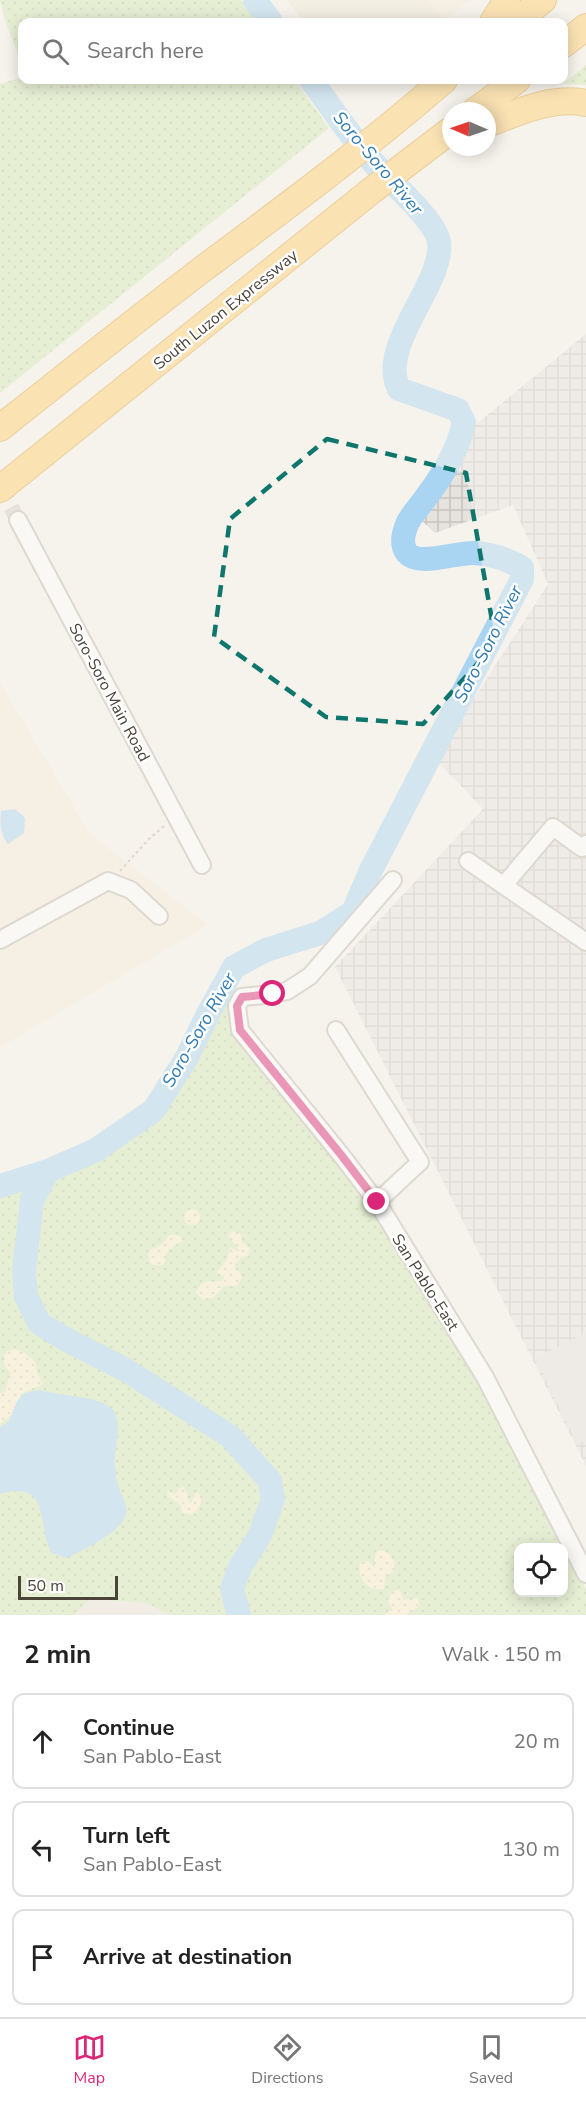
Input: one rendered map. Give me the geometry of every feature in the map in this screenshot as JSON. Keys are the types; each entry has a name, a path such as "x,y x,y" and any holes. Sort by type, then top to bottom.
{"highway":[{"path":"496,18 507,0"},
{"path":"520,18 543,0"},
{"path":"568,41 586,27"},
{"path":"0,428 343,164 439,84"},
{"path":"487,102 512,84"},
{"path":"496,121 540,104 566,101 586,103"},
{"name":"South Luzon Expressway","path":"0,489 371,191 440,142"}],"street":[{"name":"Soro-Soro Main Road","path":"18,520 202,865"},
{"path":"504,885 553,826 582,848 586,844"},
{"path":"468,861 586,942"},
{"name":"San Pablo-East","path":"393,880 310,976 287,991 242,997 237,1006 240,1030 377,1202 485,1377 586,1574"},
{"path":"0,940 108,881 131,890 159,916"},
{"path":"336,1030 420,1162 377,1202"}],"path":[{"path":"60,87 97,84"},
{"path":"108,881 149,839 176,816"}],"highlighted area":[{"path":"327,439 466,473 496,643 423,724 326,717 214,637 230,519"}],"shaded area":[{"path":"287,0 428,0 442,18 301,18"},
{"path":"428,0 470,0 447,18 442,18"},
{"path":"586,334 586,1466 335,967 483,809 435,759 548,584 513,505 435,533 421,520 474,426"},
{"path":"0,683 90,834 208,925 0,1047"},
{"path":"586,1333 586,1440 577,1444 535,1358"},
{"path":"90,1599 147,1603 169,1615 74,1615"}],"green space":[{"path":"0,0 241,0 253,18 18,18 18,54"},
{"path":"586,65 586,85 563,84 568,84 568,80"},
{"path":"18,78 18,84 298,84 329,128 0,393 0,84"},
{"path":"234,967 233,1007 373,1206 526,1466 564,1543 514,1543 514,1597 568,1597 568,1552 586,1589 586,1615 169,1615 147,1603 90,1599 74,1615 0,1615 0,1186 48,1171 96,1150 154,1110 187,1057"}],"sand":[{"path":"192,1209 198,1211 200,1217 198,1223 192,1225 186,1223 184,1217 186,1211"},
{"path":"233,1231 241,1234 242,1242 250,1249 248,1256 242,1257 235,1264 242,1278 236,1286 224,1286 214,1297 204,1300 196,1293 198,1288 206,1282 222,1281 223,1276 216,1274 227,1259 230,1247 240,1251 228,1236"},
{"path":"173,1234 183,1238 182,1242 169,1249 163,1265 151,1264 148,1255 150,1250 162,1244 167,1237"},
{"path":"14,1349 23,1352 36,1363 37,1372 43,1384 21,1394 13,1414 0,1424 0,1393 5,1392 10,1372 4,1360 7,1351"},
{"path":"183,1487 187,1492 189,1502 196,1492 201,1497 200,1506 191,1515 183,1513 180,1504 167,1496 168,1491 176,1494 179,1488"},
{"path":"381,1550 390,1555 394,1571 385,1577 384,1589 378,1590 364,1583 359,1568 361,1562 368,1561 375,1568 375,1556 377,1551"},
{"path":"400,1590 403,1600 417,1598 420,1606 406,1615 383,1615 388,1611 393,1611 388,1601 392,1592"}],"water":[{"path":"15,809 25,818 24,833 8,844 1,829 1,811"},
{"path":"40,1390 105,1404 111,1408 117,1421 115,1466 117,1483 126,1506 126,1515 113,1531 67,1558 52,1553 47,1542 40,1507 35,1499 28,1493 17,1491 0,1494 0,1427 9,1421 17,1401 24,1393"}],"waterway":[{"name":"Soro-Soro River","path":"255,0 268,18"},
{"name":"Soro-Soro River","path":"0,1186 48,1171 96,1150 154,1110 187,1057 234,967 266,950 320,933 353,912 371,870 522,579 522,568 493,556 466,553 420,559 413,557 405,549 403,538 408,522 445,470 464,422 458,410 399,389 395,372 403,334 432,277 438,259 439,242 436,233 420,211 379,169 348,132 314,84"},
{"path":"48,1171 32,1200 24,1271 26,1296 39,1323 126,1370 231,1437 270,1481 273,1499 260,1535 239,1569 232,1589 239,1615"}],"tunnel":[{"path":"0,486 18,520"}],"route":[{"path":"273,994 242,997 237,1006 240,1030 377,1202"}]}
